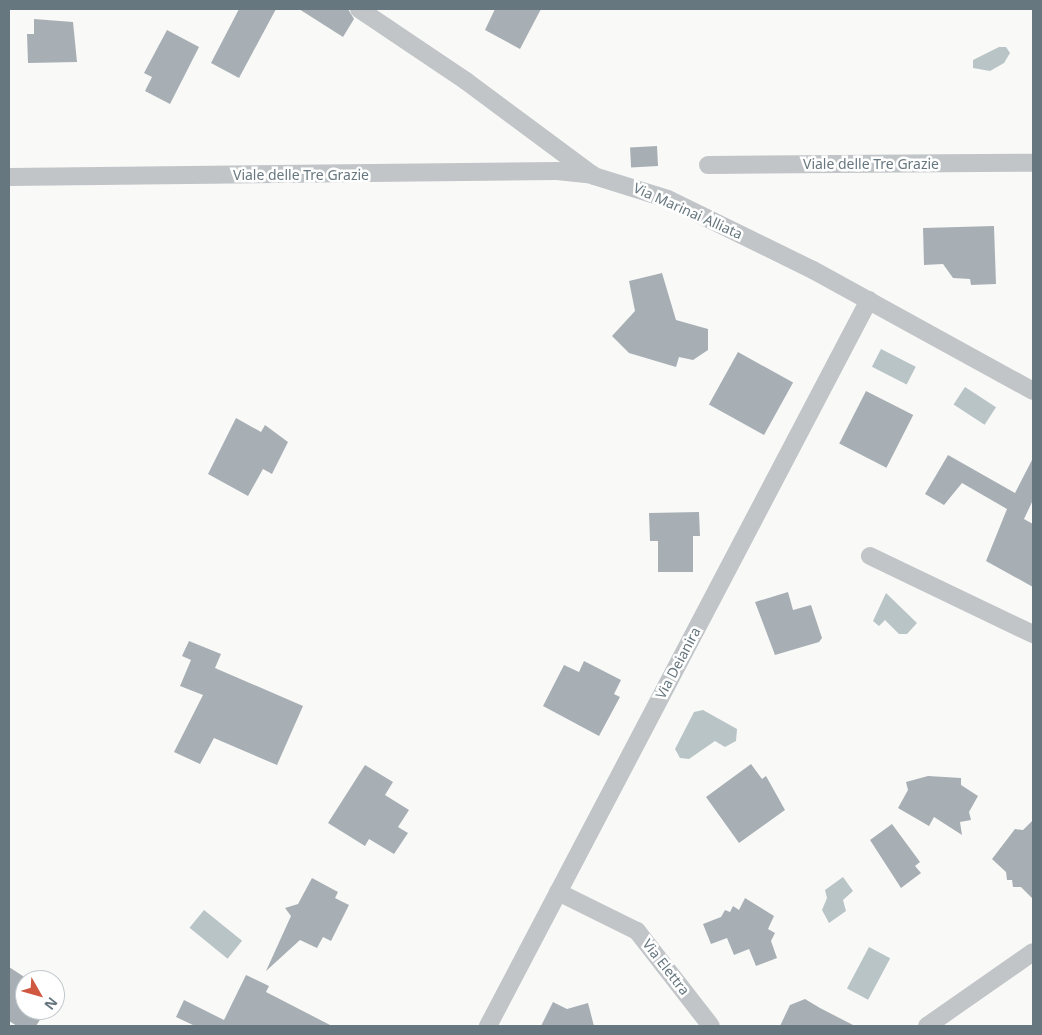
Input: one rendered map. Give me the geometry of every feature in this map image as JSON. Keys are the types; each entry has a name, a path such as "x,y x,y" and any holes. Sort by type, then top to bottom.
{"street":[{"name":"Via Marinai Alliata","path":"359,9 466,81 594,176 668,199 869,300 1033,391"},
{"name":"Viale delle Tre Grazie","path":"708,165 1033,163"},
{"name":"Viale delle Tre Grazie","path":"9,177 558,171 594,176"},
{"name":"Via Deianira","path":"488,1026 869,300"},
{"path":"870,556 1033,634"},
{"name":"Via Elettra","path":"558,892 637,930 711,1026"},
{"path":"927,1026 1033,952"}],"shaded area":[{"path":"999,47 1006,47 1010,53 1004,63 990,71 973,68 973,60"},
{"path":"881,349 916,367 907,385 872,367"},
{"path":"965,387 996,407 985,425 954,405"},
{"path":"886,593 917,623 907,634 899,634 885,620 879,626 873,621"},
{"path":"703,710 737,729 736,741 725,747 715,741 689,759 680,758 675,749 694,712"},
{"path":"843,877 853,891 843,900 846,911 829,923 822,910 827,898 825,890"},
{"path":"204,910 242,941 228,959 190,928"},
{"path":"869,947 890,958 868,1000 847,988"}],"building":[{"path":"239,9 276,9 239,78 211,63"},
{"path":"299,9 348,9 354,19 343,37"},
{"path":"495,9 541,9 520,49 485,30"},
{"path":"34,19 73,22 77,62 28,63 27,34 34,34"},
{"path":"167,30 199,47 170,104 145,91 152,77 144,73"},
{"path":"657,146 658,166 631,167 630,147"},
{"path":"994,226 996,284 971,285 970,279 953,278 943,264 924,265 923,228"},
{"path":"662,273 676,320 708,329 708,350 693,360 679,357 676,367 629,353 612,336 635,311 629,281"},
{"path":"738,352 793,383 764,435 709,404"},
{"path":"866,391 913,415 886,468 839,444"},
{"path":"236,418 261,432 265,425 288,442 272,474 263,469 248,496 208,474"},
{"path":"948,455 1015,493 1033,458 1033,500 1024,519 1033,524 1033,587 986,561 1007,509 962,483 944,505 925,494"},
{"path":"699,512 700,536 693,536 693,572 658,572 658,541 650,541 649,513"},
{"path":"788,592 793,610 811,605 822,638 819,642 775,655 755,602"},
{"path":"189,641 221,654 215,668 303,706 277,765 214,738 200,764 174,752 203,695 180,686 191,660 182,656"},
{"path":"584,661 621,680 614,694 620,697 599,736 543,706 564,665 579,672"},
{"path":"751,764 762,779 766,776 785,810 739,843 706,797"},
{"path":"365,765 393,782 385,795 409,810 398,827 408,833 394,854 369,839 365,846 328,823"},
{"path":"928,776 961,778 961,785 978,796 969,812 971,820 960,822 962,835 934,817 929,826 898,808 908,790 906,782"},
{"path":"1033,820 1033,899 1021,887 1013,887 1012,880 1007,880 1006,872 992,859 1015,829 1023,830"},
{"path":"892,824 920,862 915,866 921,873 901,888 870,840"},
{"path":"312,878 338,892 335,898 349,905 331,941 323,937 317,948 300,940 266,971 291,916 285,908 298,904"},
{"path":"745,898 774,916 768,929 775,933 771,941 777,958 756,966 749,949 734,955 727,938 711,944 703,924 721,917 725,910 730,912 733,906 739,910"},
{"path":"9,967 15,971 15,1020 40,1020 36,1026 17,1026 9,1021"},
{"path":"246,975 269,986 266,992 332,1026 195,1026 176,1017 184,1000 224,1020"},
{"path":"805,999 855,1026 780,1026 790,1005"},
{"path":"553,1002 567,1009 588,1003 594,1026 541,1026"}]}
